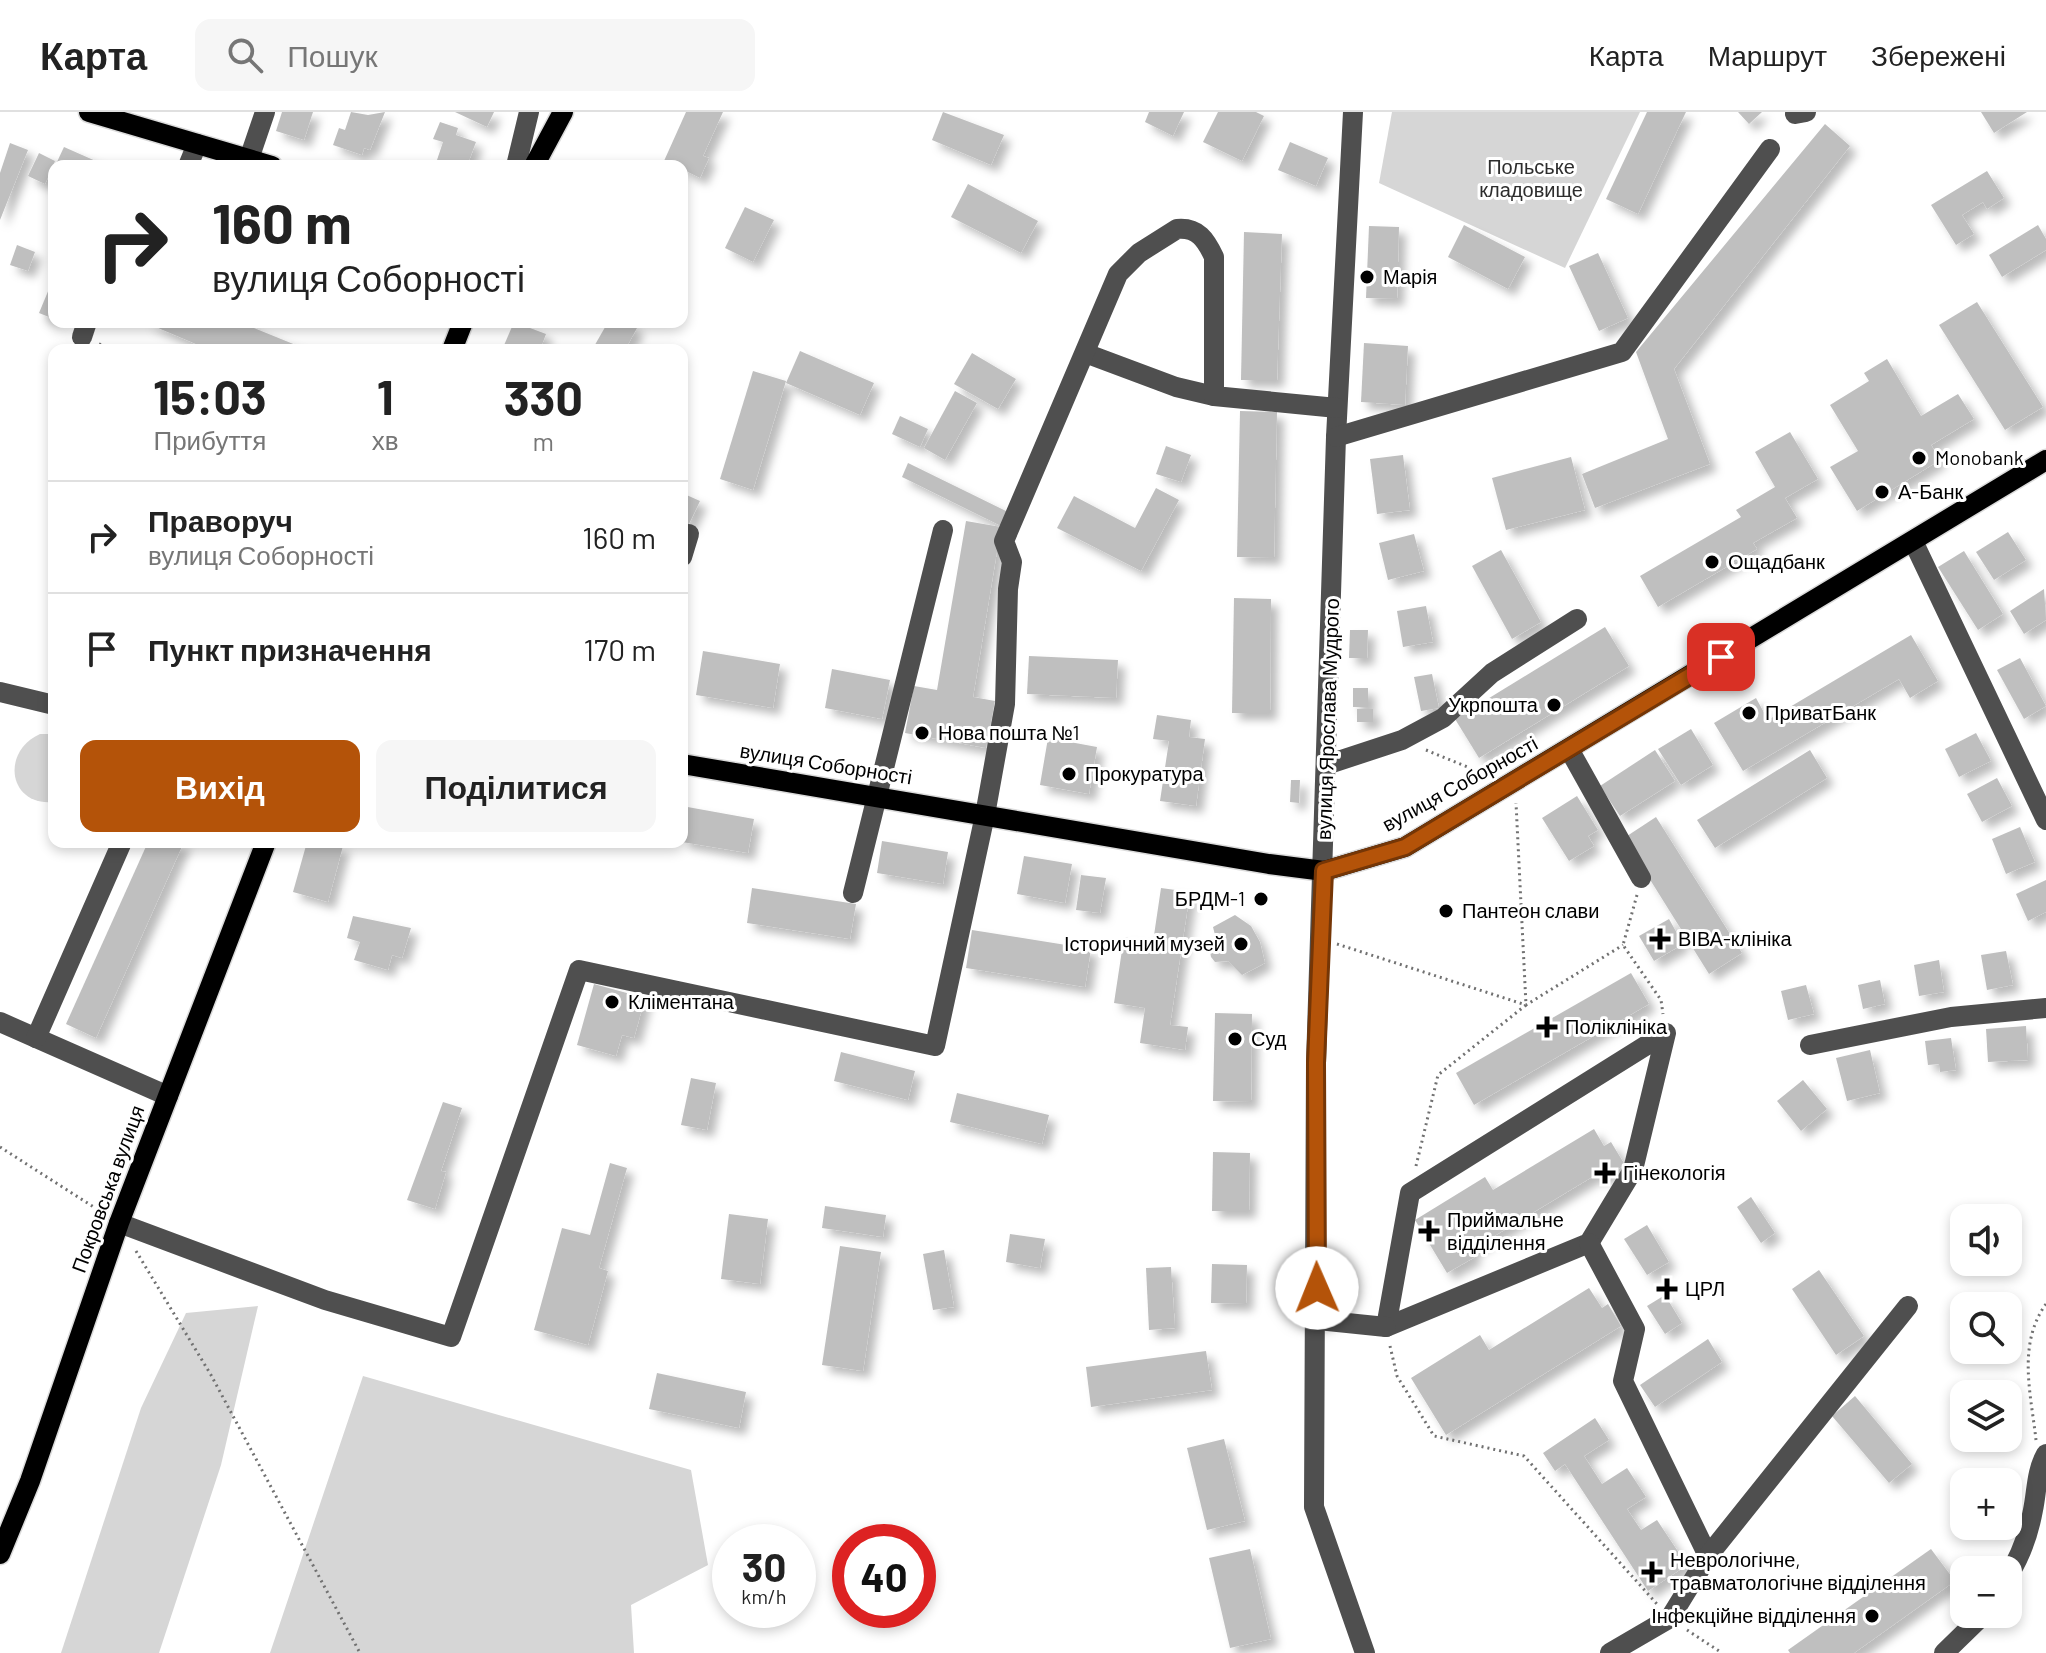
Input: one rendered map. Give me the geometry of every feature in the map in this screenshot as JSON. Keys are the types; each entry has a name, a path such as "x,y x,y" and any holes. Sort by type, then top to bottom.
{"main road":[{"path":"89,112 252,160"},
{"path":"537,160 563,112"},
{"name":"вулиця Соборності","path":"688,765 1324,871 1405,847 2046,460"},
{"name":"Покровська вулиця","path":"0,1554 30,1481 119,1223 264,848"}],"street":[{"path":"249,159 265,112"},
{"path":"517,160 529,112"},
{"name":"вулиця Ярослава Мудрого","path":"1353,112 1337,408 1316,1063 1318,1320 1314,1507 1365,1653"},
{"path":"190,160 197,144"},
{"path":"1336,437 1622,352 1770,149"},
{"path":"119,1223 325,1300 451,1337 579,970 935,1046 985,815 1005,704 1008,589 1012,562 1004,541 1118,274 1163,235 1177,229 1193,230 1205,238 1214,257 1214,396"},
{"path":"1085,353 1176,387 1214,396 1337,408"},
{"path":"853,893 943,530"},
{"path":"1913,541 2046,820"},
{"path":"1326,765 1402,740 1443,718 1492,673 1577,619"},
{"path":"0,692 48,704"},
{"path":"1569,749 1641,878"},
{"path":"36,1038 119,848"},
{"path":"1810,1045 1902,1024 2046,1008"},
{"path":"0,1022 168,1096"},
{"path":"1386,1327 1410,1193 1666,1033"},
{"path":"1318,1320 1386,1327 1589,1243 1633,1170 1666,1033"},
{"path":"1589,1243 1635,1329 1623,1381 1708,1556"},
{"path":"1610,1653 1670,1618 1708,1556 1908,1306"},
{"path":"2018,1556 2033,1512 2043,1460"},
{"path":"1944,1653 1970,1628"}],"path":[{"path":"1402,740 1482,773"},
{"path":"1515,782 1526,1005"},
{"path":"1410,1193 1438,1075 1526,1005 1623,945 1641,878"},
{"path":"1322,939 1526,1005"},
{"path":"1623,945 1661,1000 1666,1033"},
{"path":"0,1147 119,1223 211,1375 360,1653"},
{"path":"2043,1460 2028,1367 2029,1338 2035,1319 2046,1304"},
{"path":"1386,1327 1397,1376 1434,1436 1524,1456 1670,1618 1722,1653"}],"green space":[{"name":"Польське кладовище","path":"1392,112 1640,112 1565,268 1379,183"},
{"path":"40,734 48,734 48,802 27,796 15,777 19,753 27,742"},
{"path":"258,1306 221,1465 159,1653 61,1653 141,1408 186,1313"},
{"path":"363,1376 691,1470 708,1565 631,1605 634,1653 270,1653"}],"building":[{"path":"282,112 313,112 304,140 276,131"},
{"path":"351,112 368,115 385,112 370,150 364,148 362,155 333,145 339,128 345,130"},
{"path":"455,112 494,112 487,127"},
{"path":"686,112 723,112 703,156 709,158 700,178 688,172 688,160 664,160"},
{"path":"943,112 1004,135 991,165 932,140"},
{"path":"1149,112 1184,112 1173,136 1145,122"},
{"path":"1218,112 1256,112 1264,116 1242,161 1203,142"},
{"path":"1647,112 1686,112 1638,214 1606,199"},
{"path":"1738,112 1762,112 1749,124"},
{"path":"1981,112 2027,112 1994,133"},
{"path":"440,122 458,128 456,135 476,142 469,160 437,160 443,142 433,139"},
{"path":"1825,124 1850,146 1674,369 1710,464 1595,508 1582,474 1668,439 1636,352"},
{"path":"1290,142 1328,158 1316,186 1278,170"},
{"path":"10,143 28,150 0,220 0,173"},
{"path":"64,147 93,160 58,160"},
{"path":"39,153 53,160 48,160 45,184 28,176"},
{"path":"1987,171 2004,198 1987,209 1983,202 1962,215 1974,234 1956,245 1931,205"},
{"path":"968,184 1038,221 1021,253 951,217"},
{"path":"745,207 774,220 753,262 725,248"},
{"path":"1464,225 1525,257 1508,289 1448,257"},
{"path":"2038,225 2046,239 2046,250 2002,277 1989,255"},
{"path":"1369,226 1399,227 1397,299 1366,298"},
{"path":"1244,232 1282,234 1277,380 1241,380"},
{"path":"17,245 35,252 28,271 10,265"},
{"path":"1598,253 1628,318 1599,331 1569,266"},
{"path":"48,291 48,317 39,313"},
{"path":"1977,302 2043,407 2005,430 1939,325"},
{"path":"158,328 254,328 293,344 196,344"},
{"path":"511,328 530,328 546,334 542,344 505,344"},
{"path":"605,328 637,328 628,344 595,344"},
{"path":"1364,343 1408,346 1405,405 1361,402"},
{"path":"800,351 874,383 860,415 786,383"},
{"path":"972,353 1016,379 998,409 954,384"},
{"path":"1887,359 1921,416 1958,394 1974,419 1931,445 1940,460 1857,511 1830,467 1858,451 1830,405 1869,381 1864,373"},
{"path":"753,371 786,381 753,490 720,479"},
{"path":"955,391 977,403 945,460 924,448"},
{"path":"1240,411 1277,412 1274,558 1237,557"},
{"path":"900,416 928,429 920,447 892,434"},
{"path":"1790,432 1818,479 1785,498 1797,518 1753,543 1757,549 1658,607 1640,576 1741,517 1736,510 1775,487 1755,452"},
{"path":"1166,446 1191,455 1181,482 1156,474"},
{"path":"1403,455 1410,510 1377,514 1370,459"},
{"path":"1571,457 1585,510 1506,530 1492,478"},
{"path":"908,463 1008,512 1001,526 902,477"},
{"path":"1156,488 1179,500 1141,571 1057,528 1074,496 1135,528"},
{"path":"688,496 700,501 688,526"},
{"path":"966,521 1001,527 973,697 995,701 986,748 905,733 914,686 937,690"},
{"path":"2008,532 2026,560 1994,580 1976,552"},
{"path":"1414,534 1424,571 1388,580 1379,543"},
{"path":"1501,550 1541,622 1512,639 1472,566"},
{"path":"1964,551 2003,614 1978,630 1938,567"},
{"path":"2044,589 2046,620 2024,634 2010,611"},
{"path":"1234,598 1271,599 1270,713 1232,713"},
{"path":"1426,606 1433,642 1403,647 1397,611"},
{"path":"1605,627 1629,666 1479,758 1455,719"},
{"path":"1350,630 1368,630 1367,658 1349,658"},
{"path":"1911,635 1938,681 1910,698 1899,679 1743,771 1714,723 1756,698 1768,720"},
{"path":"703,651 780,664 773,708 696,695"},
{"path":"1029,656 1118,660 1116,698 1027,694"},
{"path":"2020,658 2046,706 2024,719 1997,670"},
{"path":"832,669 890,680 882,719 825,708"},
{"path":"1432,674 1439,708 1421,711 1414,677"},
{"path":"1353,688 1368,688 1368,707 1353,707"},
{"path":"1357,709 1373,709 1373,722 1357,722"},
{"path":"1157,715 1191,720 1189,737 1205,739 1196,806 1160,801 1169,741 1153,739"},
{"path":"1691,729 1713,765 1681,785 1658,749"},
{"path":"1976,733 1991,761 1959,777 1945,749"},
{"path":"1048,738 1097,747 1089,794 1040,785"},
{"path":"1655,750 1675,781 1620,816 1600,786"},
{"path":"1810,750 1827,778 1715,848 1697,820"},
{"path":"1997,778 2012,806 1982,822 1967,794"},
{"path":"1291,780 1300,780 1299,803 1290,802"},
{"path":"1577,796 1598,830 1588,836 1594,846 1569,861 1542,818"},
{"path":"688,807 754,819 748,853 688,843"},
{"path":"1656,817 1742,953 1709,974 1624,838"},
{"path":"2020,827 2035,862 2006,874 1992,839"},
{"path":"882,841 948,852 943,884 877,873"},
{"path":"145,848 181,848 96,1038 66,1024"},
{"path":"305,848 342,848 328,902 293,892"},
{"path":"1024,856 1072,864 1065,903 1017,894"},
{"path":"1081,875 1106,878 1100,913 1076,910"},
{"path":"2046,880 2046,912 2028,921 2016,894"},
{"path":"752,888 856,904 850,939 747,923"},
{"path":"1161,888 1190,892 1170,1025 1188,1027 1185,1050 1140,1043 1145,1008 1114,1003 1124,937 1153,942"},
{"path":"1235,915 1251,926 1260,942 1265,963 1242,975 1228,961 1215,962 1210,951 1217,943 1213,927"},
{"path":"353,916 411,928 402,958 392,955 388,970 354,960 360,942 347,938"},
{"path":"1669,919 1683,944 1654,961 1639,936"},
{"path":"972,930 1091,949 1085,987 966,968"},
{"path":"2006,951 2013,985 1987,990 1981,955"},
{"path":"1939,960 1944,992 1919,996 1914,965"},
{"path":"1631,973 1649,1004 1474,1105 1456,1073"},
{"path":"1880,980 1885,1004 1863,1009 1858,985"},
{"path":"594,984 645,998 634,1038 622,1035 616,1056 577,1045"},
{"path":"1806,985 1814,1014 1788,1020 1781,991"},
{"path":"1215,1013 1252,1014 1251,1102 1213,1101"},
{"path":"2026,1026 2028,1060 1988,1062 1986,1029"},
{"path":"1951,1038 1956,1070 1940,1072 1939,1064 1928,1065 1925,1041"},
{"path":"1870,1050 1880,1093 1847,1101 1836,1058"},
{"path":"841,1052 915,1071 908,1100 834,1081"},
{"path":"691,1078 716,1083 707,1130 681,1125"},
{"path":"1803,1080 1827,1109 1801,1131 1777,1101"},
{"path":"957,1093 1049,1115 1042,1144 950,1122"},
{"path":"443,1102 462,1108 441,1171 446,1172 435,1209 407,1200"},
{"path":"1594,1129 1604,1146 1611,1142 1625,1165 1601,1179 1597,1174 1471,1250 1475,1257 1447,1273 1415,1220 1485,1177 1493,1190"},
{"path":"1213,1152 1250,1153 1249,1211 1212,1211"},
{"path":"610,1163 627,1168 599,1268 608,1271 588,1345 534,1330 562,1228 590,1235"},
{"path":"1751,1197 1775,1233 1761,1243 1737,1207"},
{"path":"825,1206 886,1215 883,1237 822,1228"},
{"path":"729,1214 768,1219 760,1284 721,1279"},
{"path":"1647,1225 1669,1262 1647,1275 1624,1239"},
{"path":"1010,1234 1045,1239 1040,1268 1006,1262"},
{"path":"840,1246 881,1252 863,1371 822,1365"},
{"path":"944,1250 954,1307 933,1310 923,1254"},
{"path":"1212,1264 1247,1265 1246,1304 1211,1303"},
{"path":"1171,1267 1175,1328 1149,1330 1146,1268"},
{"path":"1819,1270 1864,1336 1836,1355 1792,1289"},
{"path":"1589,1288 1602,1308 1608,1304 1621,1326 1446,1435 1411,1378 1480,1335 1489,1350"},
{"path":"1665,1295 1682,1323 1665,1334 1647,1306"},
{"path":"1708,1339 1722,1362 1655,1407 1640,1385"},
{"path":"1206,1351 1212,1390 1091,1407 1086,1367"},
{"path":"657,1373 746,1392 739,1428 649,1409"},
{"path":"1855,1396 1912,1464 1889,1483 1832,1416"},
{"path":"1595,1418 1609,1440 1584,1456 1602,1484 1627,1468 1646,1497 1627,1509 1641,1530 1657,1520 1687,1565 1648,1591 1565,1464 1555,1471 1543,1453"},
{"path":"1224,1439 1245,1521 1207,1530 1187,1448"},
{"path":"1250,1549 1271,1639 1230,1648 1209,1558"},
{"name":"Інфекційне відділення","path":"1931,1549 1950,1574 1950,1585 1854,1653 1790,1653 1788,1650"}],"place":[{"name":"Марія","path":"1367,277"},
{"name":"Monobank","path":"1919,458"},
{"name":"А-Банк","path":"1882,492"},
{"name":"Ощадбанк","path":"1712,562"},
{"name":"Укрпошта","path":"1554,705"},
{"name":"ПриватБанк","path":"1749,713"},
{"name":"Нова пошта №1","path":"922,733"},
{"name":"Прокуратура","path":"1069,774"},
{"name":"БРДМ-1","path":"1261,899"},
{"name":"Пантеон слави","path":"1446,911"},
{"name":"ВІВА-клініка","path":"1660,939"},
{"name":"Історичний музей","path":"1241,944"},
{"name":"Кліментана","path":"612,1002"},
{"name":"Поліклініка","path":"1547,1027"},
{"name":"Суд","path":"1235,1039"},
{"name":"Гінекологія","path":"1605,1173"},
{"name":"Приймальне відділення","path":"1429,1231"},
{"name":"ЦРЛ","path":"1667,1289"},
{"name":"Неврологічне, травматологічне відділення","path":"1652,1572"},
{"name":"Інфекційне відділення","path":"1872,1616"}],"route":[{"path":"1317,1288 1316,1063 1324,871 1405,847 1721,657"}]}
